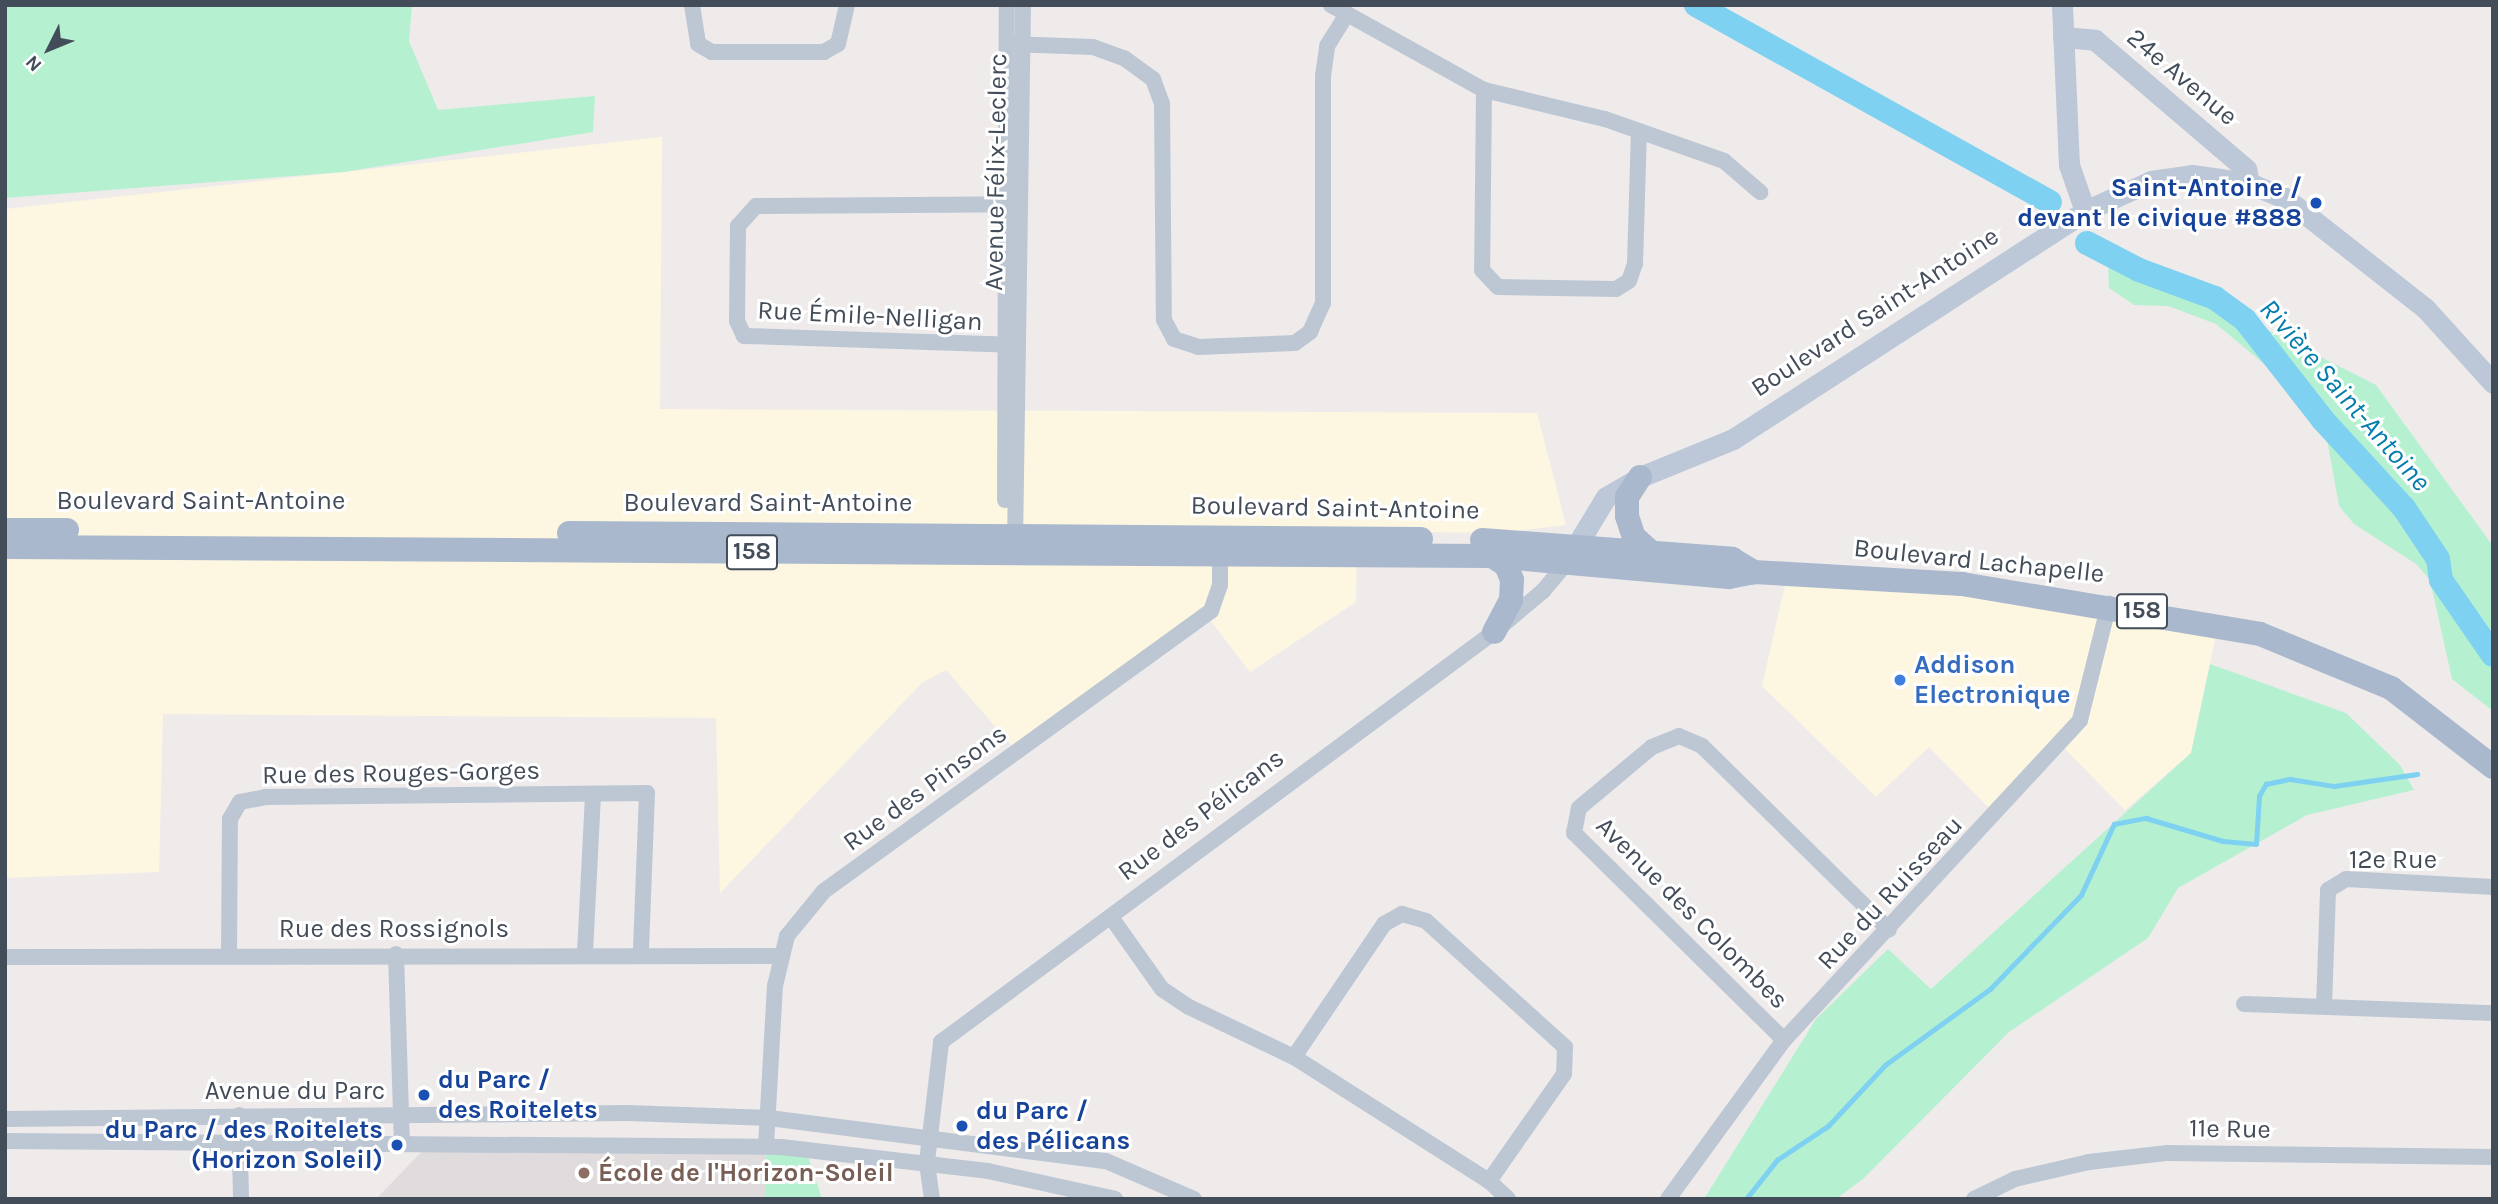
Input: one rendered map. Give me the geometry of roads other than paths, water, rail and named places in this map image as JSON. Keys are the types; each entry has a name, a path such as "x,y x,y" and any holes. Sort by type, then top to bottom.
{"main road":[{"path":"1640,477 1627,497 1627,516 1634,537 1652,553"},
{"name":"Boulevard Saint-Antoine","path":"5,530 1010,542 1492,556"},
{"name":"Boulevard Saint-Antoine","path":"1220,546 1531,541"},
{"name":"Boulevard Lachapelle","path":"1531,541 1572,554 1729,578 1754,572 1962,584 2109,604 2260,634 2391,688 2493,767"},
{"name":"Boulevard Saint-Antoine","path":"5,547 1010,542"},
{"name":"Boulevard Lachapelle","path":"1492,556 1652,553 1732,559 1754,572"},
{"path":"1492,556 1506,565 1512,580 1511,600 1494,632"}],"street":[{"path":"692,5 698,44 712,52 824,52 838,44 847,5"},
{"name":"Avenue Félix-Leclerc","path":"1007,5 1015,44"},
{"name":"Avenue Félix-Leclerc","path":"1010,542 1015,44 1023,5"},
{"path":"1331,5 1484,90 1639,131 1724,161 1760,192"},
{"path":"2062,5 2069,165 2085,211"},
{"path":"1015,44 1093,47 1124,58 1153,79 1162,104 1164,320 1174,339 1198,347 1295,343 1310,331 1322,303 1323,76 1327,46 1346,15"},
{"name":"24e Avenue","path":"2063,37 2095,40 2246,169 2249,183"},
{"path":"1484,90 1482,270 1498,287 1616,289 1629,281 1635,264 1639,131"},
{"name":"Boulevard Saint-Antoine","path":"1572,554 1606,497 1640,477 1744,432 2085,211 2151,181 2192,175 2249,183 2286,198 2425,308 2493,383"},
{"name":"Rue Émile-Nelligan","path":"1011,346 761,341 744,336 737,321 738,226 756,206 1012,204"},
{"name":"Rue des Pinsons","path":"766,1146 775,986 787,936 824,891 1211,611 1220,585 1220,546"},
{"name":"Rue des Pélicans","path":"932,1199 926,1162 942,1042 1494,632 1543,592 1572,554"},
{"name":"Rue du Ruisseau","path":"1668,1199 1784,1040 1889,930 2080,720 2109,604"},
{"name":"Avenue des Colombes","path":"1784,1040 1574,833 1579,808 1652,747 1679,736 1702,746 1889,930"},
{"name":"Rue des Rouges-Gorges","path":"229,955 230,819 240,802 266,797 647,793 642,952"},
{"path":"585,953 593,794"},
{"name":"12e Rue","path":"2324,1006 2328,890 2346,878 2493,887"},
{"path":"1294,1057 1384,924 1402,914 1426,921 1565,1047 1564,1074 1489,1181"},
{"path":"1111,917 1163,989 1189,1007 1294,1057 1489,1181 1507,1199"},
{"name":"Rue des Rossignols","path":"5,957 642,952 782,956"},
{"path":"396,954 402,1141"},
{"path":"2244,1004 2493,1013"},
{"path":"624,1142 627,1113"},
{"name":"Avenue du Parc","path":"5,1119 627,1113 769,1118 1105,1161 1194,1199"},
{"path":"239,1115 241,1199"},
{"name":"Avenue du Parc","path":"5,1141 624,1142 766,1146 926,1162 1055,1182 1115,1199"},
{"name":"11e Rue","path":"1974,1199 2028,1176 2166,1153 2493,1157"}],"waterway":[{"name":"Rivière Saint-Antoine","path":"1696,5 2050,202"},
{"name":"Rivière Saint-Antoine","path":"2087,243 2139,270 2215,298 2245,320 2323,420 2404,508 2438,559 2441,580 2493,655"},
{"path":"1746,1199 1777,1160 1828,1126 1885,1065 1990,989 2081,895 2114,824 2146,818 2223,841 2256,844 2259,796 2266,784 2290,779 2334,786 2417,774"}],"place":[{"name":"Saint-Antoine / devant le civique #888","path":"2316,203"},
{"name":"Addison Electronique","path":"1900,680"},
{"name":"du Parc / des Roitelets","path":"424,1095"},
{"name":"du Parc / des Pélicans","path":"962,1126"},
{"name":"du Parc / des Roitelets (Horizon Soleil)","path":"397,1145"},
{"name":"École de l'Horizon-Soleil","path":"584,1173"}]}
